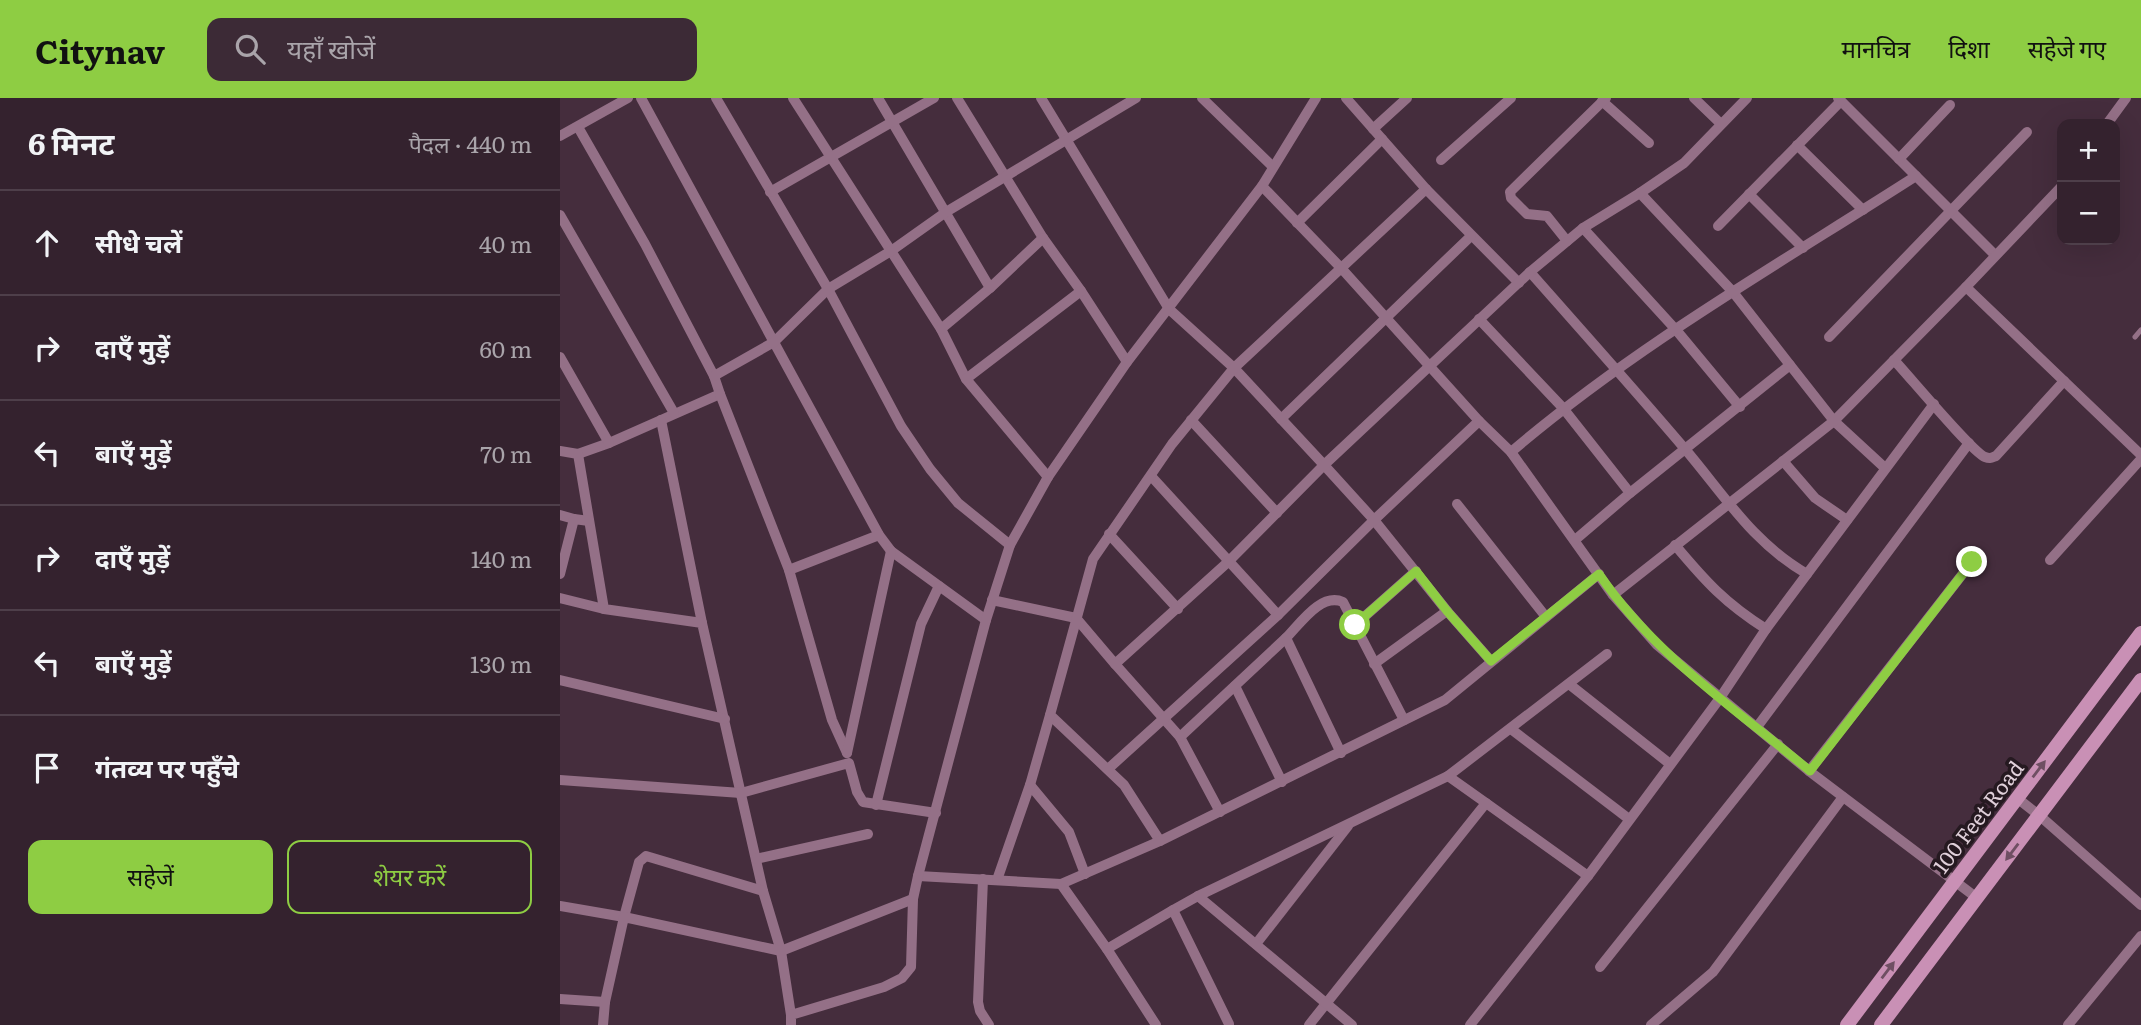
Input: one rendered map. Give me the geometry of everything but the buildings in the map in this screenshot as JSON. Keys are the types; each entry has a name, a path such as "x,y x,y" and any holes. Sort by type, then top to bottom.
{"main road":[{"name":"100 Feet Road","path":"1847,1025 2141,633"},
{"path":"1881,1025 2141,680"}],"street":[{"path":"560,136 628,98"},
{"path":"641,98 879,535 891,551 986,620"},
{"path":"716,98 828,289 901,426 930,469 958,503 1010,545"},
{"path":"793,98 941,329 966,379 1048,477"},
{"path":"878,98 990,288"},
{"path":"770,192 934,98"},
{"path":"957,98 1043,238 1128,362"},
{"path":"1041,98 1169,309 1234,368 1324,465 1374,520 1491,661"},
{"path":"714,376 774,342 828,289 891,251 946,212 1136,98"},
{"path":"1202,98 1272,166"},
{"path":"1346,98 1426,189 1519,283"},
{"path":"1373,129 1407,98"},
{"path":"1441,160 1511,98"},
{"path":"1694,98 1721,124"},
{"path":"1115,664 1228,562 1324,465 1530,272 1583,228 1684,163 1747,98"},
{"path":"1718,226 1842,102 1856,98"},
{"path":"2111,119 2126,98"},
{"path":"1567,242 1547,216 1527,214 1511,198 1510,192 1604,100 1649,143"},
{"path":"661,420 702,624 763,891 781,951 791,1020 884,987 902,978 911,967 913,899 918,876 986,620 1010,545 1048,477 1128,362 1262,186 1309,101"},
{"path":"1842,102 1995,255"},
{"path":"1899,159 1950,105"},
{"path":"578,127 645,244 714,376 789,570 832,720 863,803 936,813"},
{"path":"1829,337 2027,132"},
{"path":"1297,223 1382,139"},
{"path":"1797,145 1863,210"},
{"path":"1511,452 1615,369 1916,176"},
{"path":"1262,186 1342,269 1479,421 1511,452 1613,595 1657,645 1810,771 1977,898"},
{"path":"997,880 1030,785 1093,559 1172,444 1234,368 1426,189"},
{"path":"1613,595 1834,421 1966,288 2057,191"},
{"path":"1640,193 1734,292 1834,421 1885,468"},
{"path":"1749,194 1803,248"},
{"path":"560,215 674,413"},
{"path":"1583,228 1677,331 1740,407"},
{"path":"1281,419 1471,236"},
{"path":"941,329 1043,238"},
{"path":"1530,272 1686,450 1765,545 1807,574"},
{"path":"1966,288 2141,456 2050,560"},
{"path":"966,379 1081,291"},
{"path":"1479,320 1563,408 1630,493"},
{"path":"560,357 609,443"},
{"path":"1895,360 1969,443 1983,457 1990,458 1996,456 2064,382"},
{"path":"1575,540 1790,365"},
{"path":"560,451 578,454 609,443 720,394"},
{"path":"1470,1025 1588,876 1720,698 1766,629 1934,404"},
{"path":"1191,420 1277,513"},
{"path":"1108,769 1278,615 1479,421"},
{"path":"1757,727 1969,443"},
{"path":"578,454 604,609"},
{"path":"1783,461 1815,499 1847,520"},
{"path":"1151,475 1278,615"},
{"path":"1457,504 1546,617"},
{"path":"560,515 589,521"},
{"path":"560,573 574,519"},
{"path":"1109,534 1178,609"},
{"path":"789,570 879,535"},
{"path":"1675,545 1735,610 1766,629"},
{"path":"848,758 891,551"},
{"path":"1810,771 1972,562"},
{"path":"1355,625 1416,571"},
{"path":"918,876 1061,884 1160,841 1445,700 1599,574"},
{"path":"876,805 921,624 939,586"},
{"path":"560,598 604,609 702,624"},
{"path":"1180,737 1322,602 1330,599 1343,602 1404,720"},
{"path":"992,600 1076,618 1180,737 1220,812"},
{"path":"1374,664 1447,611"},
{"path":"1286,638 1341,752"},
{"path":"1107,949 1198,896 1448,776 1607,654"},
{"path":"560,680 725,719"},
{"path":"1569,684 1670,764"},
{"path":"1235,686 1282,782"},
{"path":"1050,715 1132,794 1160,841"},
{"path":"1511,729 1629,819"},
{"path":"1600,967 1777,744"},
{"path":"560,780 741,793 848,758"},
{"path":"1448,776 1588,876"},
{"path":"1030,785 1069,832 1085,874"},
{"path":"1651,1025 1713,972 1843,797"},
{"path":"2017,799 2141,905"},
{"path":"1309,1025 1486,803"},
{"path":"1256,944 1349,824"},
{"path":"756,859 868,834"},
{"path":"603,1025 605,1002 624,917 639,862 646,856 763,891"},
{"path":"982,879 978,1002 982,1016 989,1025"},
{"path":"1061,884 1156,1025"},
{"path":"1198,896 1352,1025"},
{"path":"560,906 781,951 913,899"},
{"path":"1173,910 1229,1025"},
{"path":"2067,1025 2141,936"},
{"path":"560,999 605,1002"}],"lane":[{"path":"2135,337 2141,330"}],"route":[{"path":"1355,625 1416,571 1491,661 1599,574 1613,595 1657,645 1810,771 1972,562"}]}
